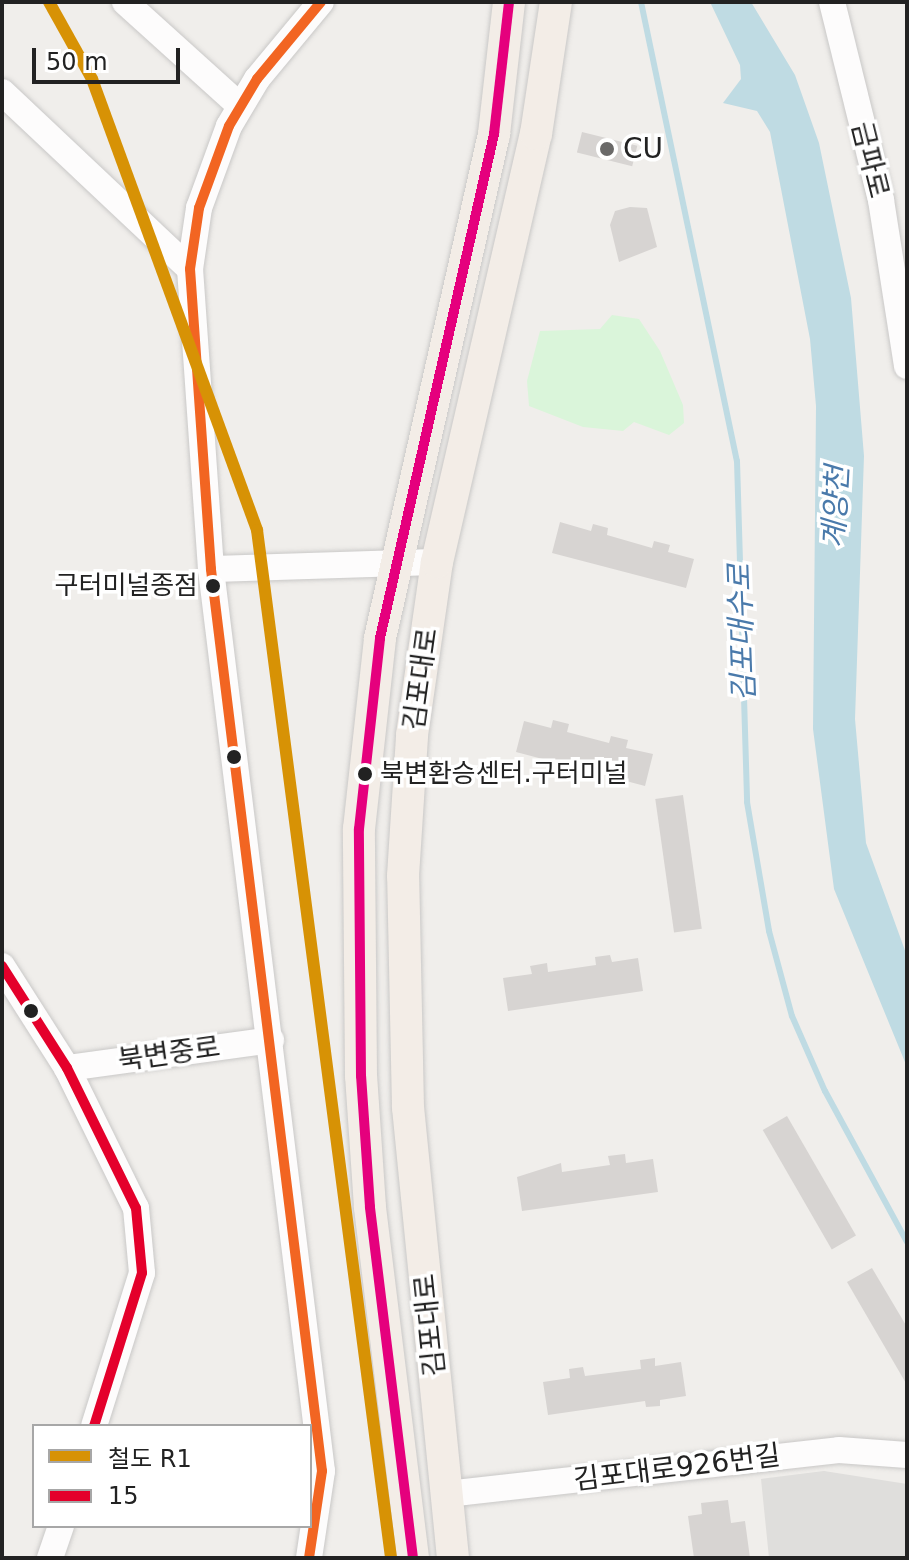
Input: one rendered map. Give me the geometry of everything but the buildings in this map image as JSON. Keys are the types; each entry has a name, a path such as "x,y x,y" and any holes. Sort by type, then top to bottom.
{"main road":[{"name":"김포대로","path":"413,1558 370,1207 357,933 366,719 395,561 494,134 509,2"},
{"name":"김포대로","path":"453,1558 408,1108 403,995 412,735 437,562 536,134 556,2"}],"street":[{"path":"125,2 240,106"},
{"path":"309,1558 322,1471 211,569 190,269 199,208 240,106 321,2"},
{"name":"금파로","path":"832,2 881,200 907,366"},
{"path":"2,92 190,269"},
{"path":"211,569 437,562"},
{"path":"2,966 67,1068 130,1189 143,1254 136,1305 95,1424"},
{"name":"북변중로","path":"67,1068 271,1040"},
{"name":"김포대로926번길","path":"447,1494 827,1451 907,1455"},
{"path":"50,1558 60,1528"}],"shaded area":[{"path":"824,1471 907,1484 907,1558 769,1558 761,1479"}],"green space":[{"path":"612,315 639,319 660,351 683,405 684,423 669,435 634,422 623,431 583,427 529,406 527,381 540,331 600,329"}],"water":[{"name":"계양천","path":"710,2 751,2 795,75 819,143 851,298 864,456 855,719 866,843 907,956 907,1067 834,889 813,729 816,406 810,339 770,132 757,111 723,103 741,79 740,65"}],"waterway":[{"name":"김포대수로","path":"641,2 737,461 747,802 769,931 792,1016 825,1091 907,1242"}],"rail line":[{"name":"R1","path":"49,2 92,79 257,530 391,1558"}],"transit line":[{"path":"309,1558 322,1471 211,569 190,269 199,208 229,126 257,79 321,2"},
{"path":"413,1558 370,1207 361,1076 359,829 380,638 494,134 509,2"},
{"name":"15","path":"2,966 67,1068 136,1208 142,1273 95,1424"}],"place":[{"name":"CU","path":"607,149"},
{"name":"구터미널종점","path":"213,586"},
{"name":"북변환승센터.구터미널","path":"365,774"}]}
